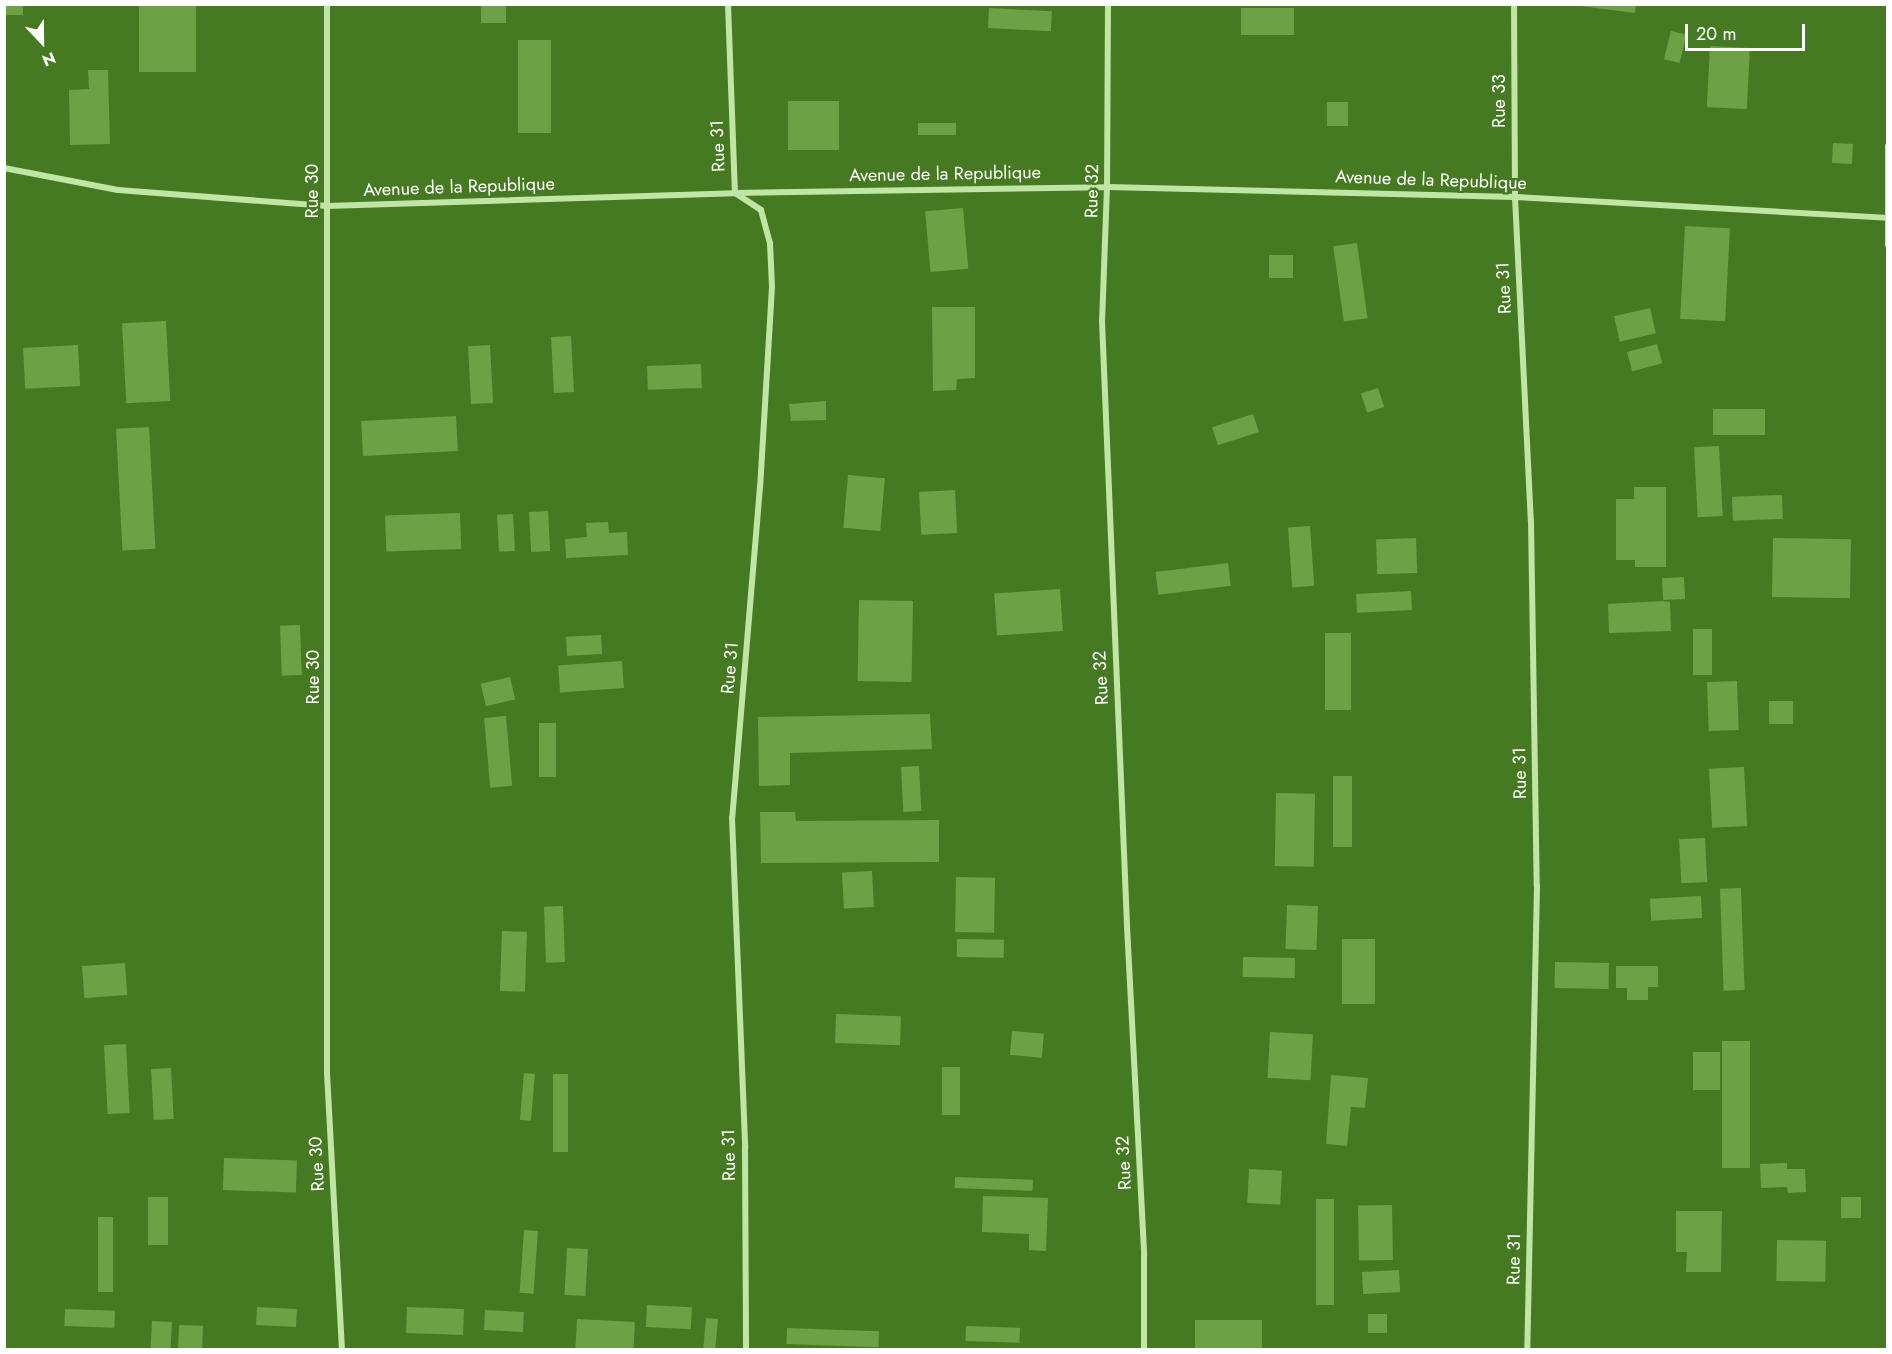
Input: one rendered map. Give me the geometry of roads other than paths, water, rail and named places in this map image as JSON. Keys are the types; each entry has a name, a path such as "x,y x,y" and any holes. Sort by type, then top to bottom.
{"street":[{"name":"Rue 30","path":"327,4 327,1074 342,1350"},
{"name":"Rue 31","path":"728,4 735,193 760,210 770,243 772,286 760,487 732,818 745,1148 746,1350"},
{"name":"Rue 32","path":"1108,4 1107,187 1102,333 1127,926 1144,1255 1144,1350"},
{"name":"Rue 33","path":"1514,4 1515,197"},
{"path":"1887,146 1887,245"},
{"name":"Avenue de la Republique","path":"4,168 118,190 327,206 735,193 1107,187 1515,197 1887,218"},
{"name":"Rue 31","path":"1515,197 1531,521 1537,886 1527,1350"}]}
